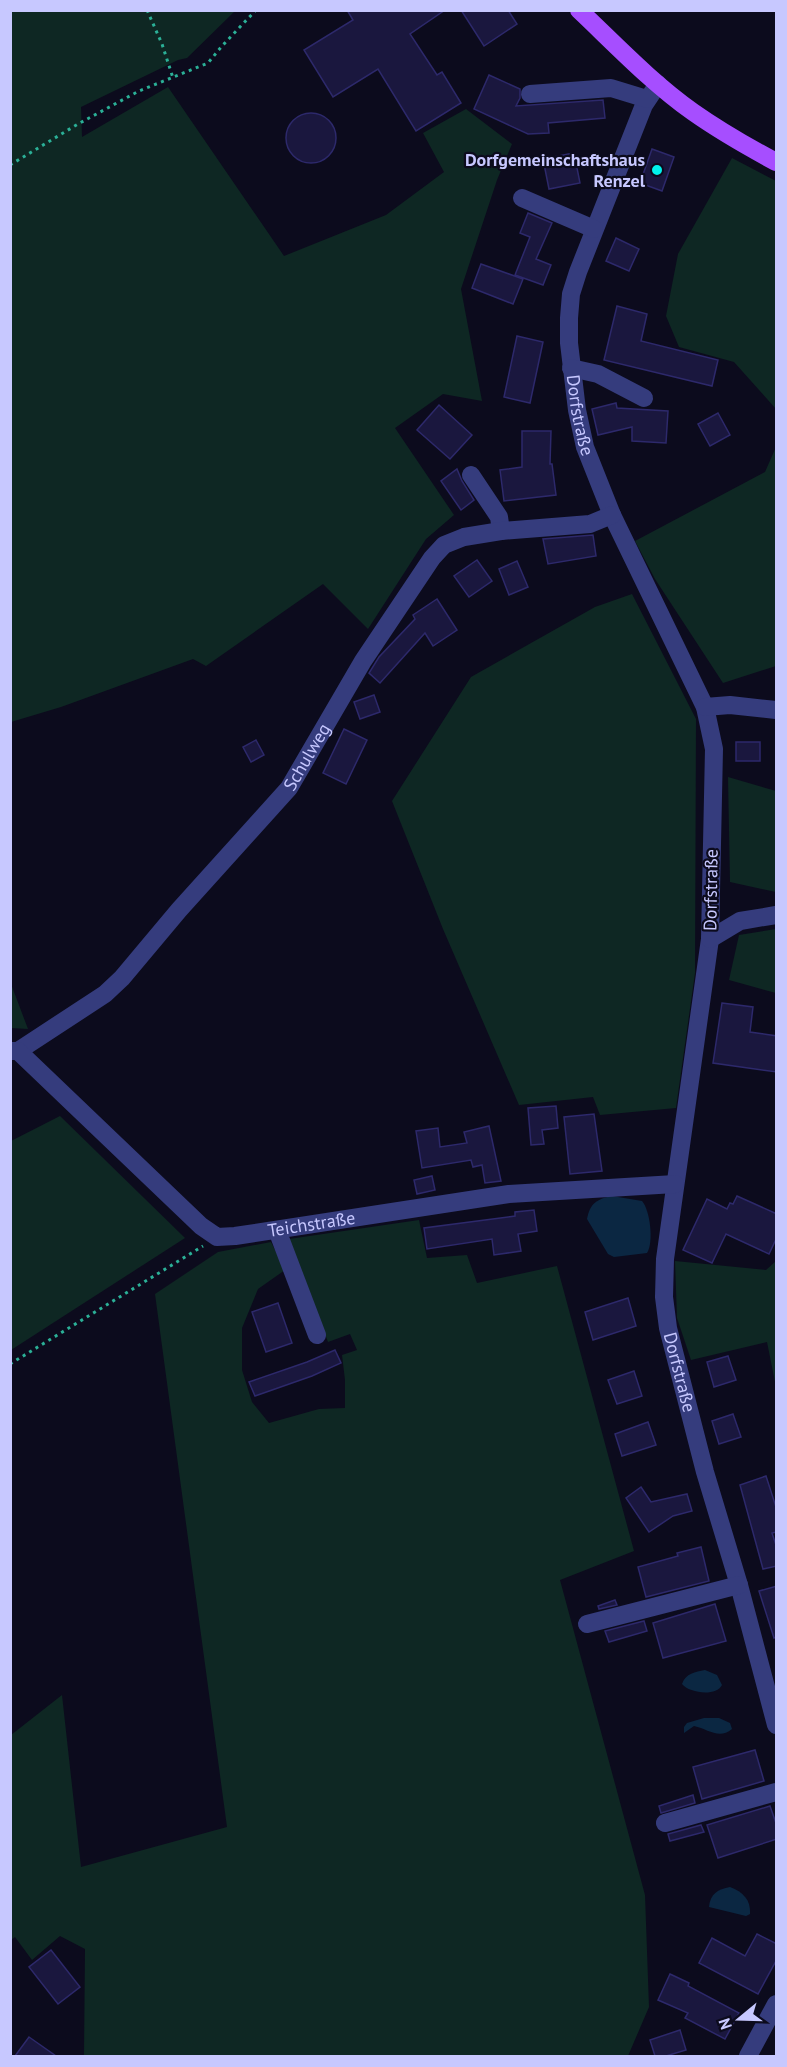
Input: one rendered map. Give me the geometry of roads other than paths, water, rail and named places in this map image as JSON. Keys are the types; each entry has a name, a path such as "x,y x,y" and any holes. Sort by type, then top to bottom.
{"main road":[{"path":"579,10 653,92 692,111 720,131 777,162"}],"street":[{"path":"530,94 611,88 653,92"},
{"name":"Dorfstraße","path":"653,92 594,229 571,294 568,318 571,368 579,429 585,447 612,515 705,707 714,749 710,939 665,1259 664,1297 667,1318 705,1473 739,1585 777,1725"},
{"path":"522,198 594,229"},
{"path":"571,368 598,374 644,398"},
{"path":"471,476 499,517 501,531"},
{"name":"Schulweg","path":"14,1051 105,994 122,978 289,788 363,661 432,558 444,545 464,537 501,531 590,524 612,515"},
{"path":"705,707 730,705 777,710"},
{"path":"711,902 740,921"},
{"path":"710,939 740,921 777,915"},
{"name":"Teichstraße","path":"14,1051 201,1226 217,1237 277,1230 509,1194 675,1184"},
{"path":"277,1230 317,1335"},
{"path":"587,1624 739,1585"},
{"path":"665,1823 777,1792"},
{"path":"748,2056 777,2004"}],"water":[{"path":"612,1196 642,1201 645,1205 651,1234 647,1253 614,1257 608,1254 587,1219 595,1203"},
{"path":"705,1670 717,1675 722,1685 719,1689 702,1692 690,1690 682,1684 688,1675"},
{"path":"704,1718 719,1718 730,1723 732,1729 718,1734 694,1726 684,1733 687,1723"},
{"path":"730,1887 745,1897 750,1914 746,1916 709,1907 715,1893"}],"place":[{"name":"Dorfgemeinschaftshaus Renzel","path":"657,170"}]}
